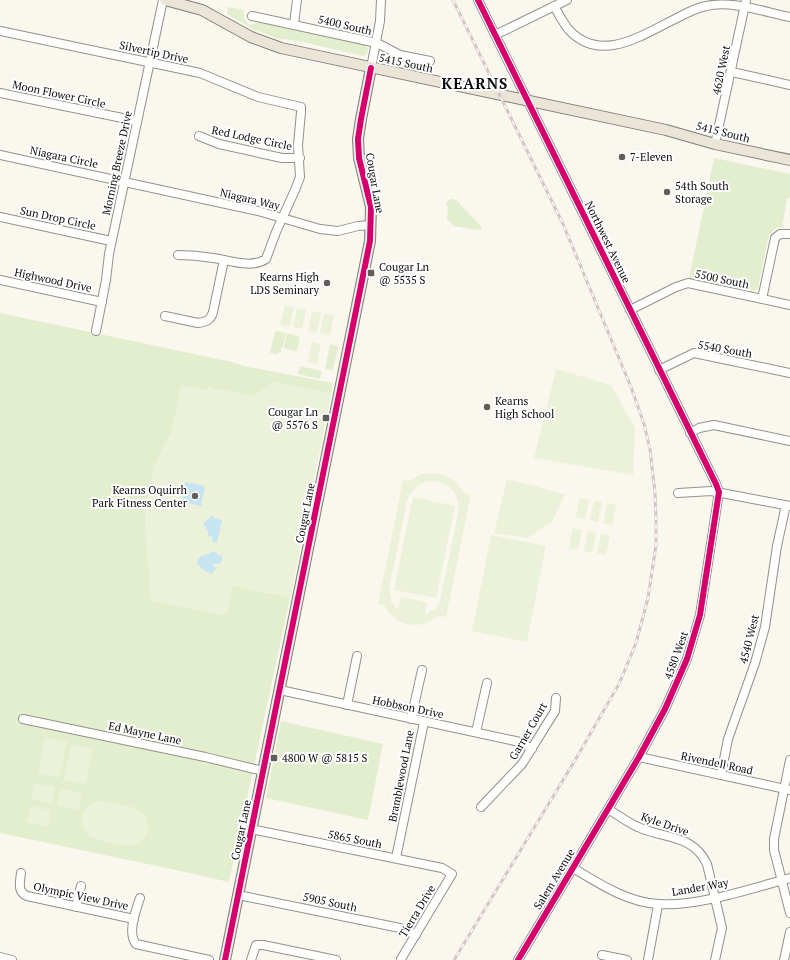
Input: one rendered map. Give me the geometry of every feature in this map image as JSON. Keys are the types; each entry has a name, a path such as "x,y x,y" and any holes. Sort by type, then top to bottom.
{"main road":[{"name":"5415 South","path":"164,0 202,10 251,37 267,44 371,68 666,130 715,144 790,160"},
{"name":"Cougar Lane","path":"225,960 370,241 371,207 359,158 358,139 371,68"}],"street":[{"name":"Morning Breeze Drive","path":"96,331 111,241 149,62 164,0"},
{"path":"294,24 297,0"},
{"path":"371,68 377,43 381,0"},
{"name":"Northwest Avenue","path":"478,0 719,492"},
{"path":"495,35 567,0"},
{"path":"554,6 564,24 578,38 586,42 604,46 622,44 688,12 704,6 745,4 790,17"},
{"name":"4620 West","path":"715,144 732,72 745,4"},
{"name":"5400 South","path":"252,16 377,43 400,55 430,61"},
{"name":"Silvertip Drive","path":"0,31 200,73 258,97 301,107 298,145 300,158"},
{"path":"732,72 790,85"},
{"name":"Moon Flower Circle","path":"0,93 137,121"},
{"name":"Red Lodge Circle","path":"199,136 219,144 288,158 300,158"},
{"name":"Niagara Circle","path":"0,155 124,182"},
{"path":"178,255 246,263 256,263 266,259 282,217 298,183 301,170 300,158"},
{"name":"Niagara Way","path":"124,182 263,212 330,231 371,225"},
{"name":"Sun Drop Circle","path":"0,217 111,241"},
{"path":"762,299 775,238 780,234 788,234"},
{"path":"165,316 198,323 210,319 213,312 224,260"},
{"name":"Highwood Drive","path":"0,280 102,302"},
{"name":"5500 South","path":"630,310 676,287 688,283 790,305"},
{"name":"5540 South","path":"659,370 694,353 790,373"},
{"path":"690,433 699,428 714,425 790,441"},
{"path":"678,494 703,491 719,492 788,505"},
{"name":"4580 West","path":"608,809 639,758 665,709 687,659 700,615 719,492"},
{"name":"4540 West","path":"721,775 728,739 755,662 765,627 777,546 788,505"},
{"path":"347,705 357,656"},
{"path":"411,719 422,670"},
{"path":"476,732 486,683"},
{"name":"Hobbson Drive","path":"280,690 520,742 532,749"},
{"name":"Garner Court","path":"481,807 518,770 555,710 556,698"},
{"name":"Ed Mayne Lane","path":"23,719 205,757 263,771"},
{"name":"Bramblewood Lane","path":"396,858 424,722"},
{"name":"Rivendell Road","path":"639,758 787,789"},
{"path":"790,760 787,789 774,839 774,850 790,913"},
{"name":"Salem Avenue","path":"518,960 608,809"},
{"name":"Kyle Drive","path":"608,809 638,827 688,842 703,855 707,864 722,928 715,960"},
{"name":"5865 South","path":"251,829 442,868 452,874"},
{"name":"Lander Way","path":"573,868 618,893 638,900 658,904 686,903 714,898 790,878"},
{"name":"Olympic View Drive","path":"21,873 19,884 21,892 27,896 134,919 132,936 136,944 209,960"},
{"name":"Tierra Drive","path":"401,959 452,874"},
{"path":"76,907 81,886"},
{"name":"5905 South","path":"238,895 400,928 416,935"},
{"path":"134,919 140,898"},
{"path":"648,960 658,904"},
{"path":"784,960 790,932"},
{"path":"251,960 256,944 336,960"},
{"path":"602,955 627,960"},
{"path":"0,958 12,960"}],"green space":[{"path":"228,7 244,10 244,18 249,25 261,22 366,45 368,49 367,54 363,56 299,41 279,39 253,29 227,14"},
{"path":"714,158 790,174 790,198 787,198 782,228 777,227 769,235 758,288 755,291 689,279"},
{"path":"448,200 456,200 481,226 481,230 454,226 447,219 448,206 446,204"},
{"path":"285,305 294,307 290,327 280,325"},
{"path":"297,308 306,310 302,329 293,327"},
{"path":"312,311 321,313 317,333 308,331"},
{"path":"0,313 232,362 244,366 333,383 290,598 229,882 0,833"},
{"path":"324,314 334,315 330,335 320,333"},
{"path":"275,332 286,333 283,347 281,347 281,352 278,354 270,353"},
{"path":"287,333 300,337 297,351 286,349 284,347"},
{"path":"312,342 321,344 317,364 308,362"},
{"path":"330,344 338,346 333,370 325,369"},
{"path":"300,366 322,371 320,379 298,374"},
{"path":"556,369 611,385 635,428 633,475 534,458"},
{"name":"Kearns Oquirrh Park Fitness Center","path":"275,382 331,393 290,598 233,586 227,613 225,615 151,601 145,510 154,467 162,449 171,435 181,385 207,390 209,385 212,388 253,396"},
{"path":"421,474 442,474 451,478 458,484 464,493 471,494 446,617 439,616 424,624 416,625 401,622 389,612 384,605 378,604 403,480 410,481","holes":["428,481 440,482 454,492 457,497 459,509 440,601 436,608 425,615 427,602 401,597 398,610 392,602 389,589 407,501 415,488"]},
{"path":"507,479 565,494 552,522 527,538 494,533"},
{"path":"413,497 455,506 436,598 394,590"},
{"path":"580,498 589,500 585,519 576,517"},
{"path":"594,501 602,502 598,522 590,520"},
{"path":"607,503 616,505 612,525 603,523"},
{"path":"573,528 582,530 578,550 569,548"},
{"path":"588,531 596,533 592,553 584,551"},
{"path":"601,534 610,535 606,555 597,553"},
{"path":"491,535 546,546 527,642 472,631"},
{"path":"281,721 383,744 368,820 266,798"},
{"path":"45,737 67,742 59,778 38,773"},
{"path":"71,744 93,748 86,784 64,780"},
{"path":"34,783 55,787 52,803 31,799"},
{"path":"61,789 82,793 78,810 57,805"},
{"path":"100,801 115,803 137,809 146,816 149,827 145,838 141,843 129,846 114,844 91,837 85,832 82,823 83,814 87,807"},
{"path":"30,806 51,810 48,827 27,822"}],"water":[{"path":"185,482 205,486 201,506 182,502"},
{"path":"214,515 214,520 215,518 222,520 217,543 212,542 213,537 208,536 208,531 203,523"},
{"path":"212,552 217,553 218,556 221,555 222,559 219,564 212,564 216,569 211,574 201,568 197,563 201,556"}],"railway":[{"path":"453,0 563,224 631,387 644,424 650,449 656,518 656,545 648,598 636,643 619,684 574,762 454,960"}],"cycle path":[{"path":"478,0 719,492 700,615 687,659 665,709 639,757 518,960"},
{"path":"225,960 370,241 371,207 359,158 358,139 371,68"}],"place":[{"name":"7-Eleven","path":"622,157"},
{"name":"54th South Storage","path":"667,192"},
{"name":"Cougar Ln @ 5535 S","path":"371,273"},
{"name":"Kearns High LDS Seminary","path":"327,283"},
{"name":"Kearns High School","path":"487,407"},
{"name":"Cougar Ln @ 5576 S","path":"326,418"},
{"name":"Kearns Oquirrh Park Fitness Center","path":"195,496"},
{"name":"4800 W @ 5815 S","path":"274,758"}],"district":[{"name":"KEARNS","path":"475,83"}]}
